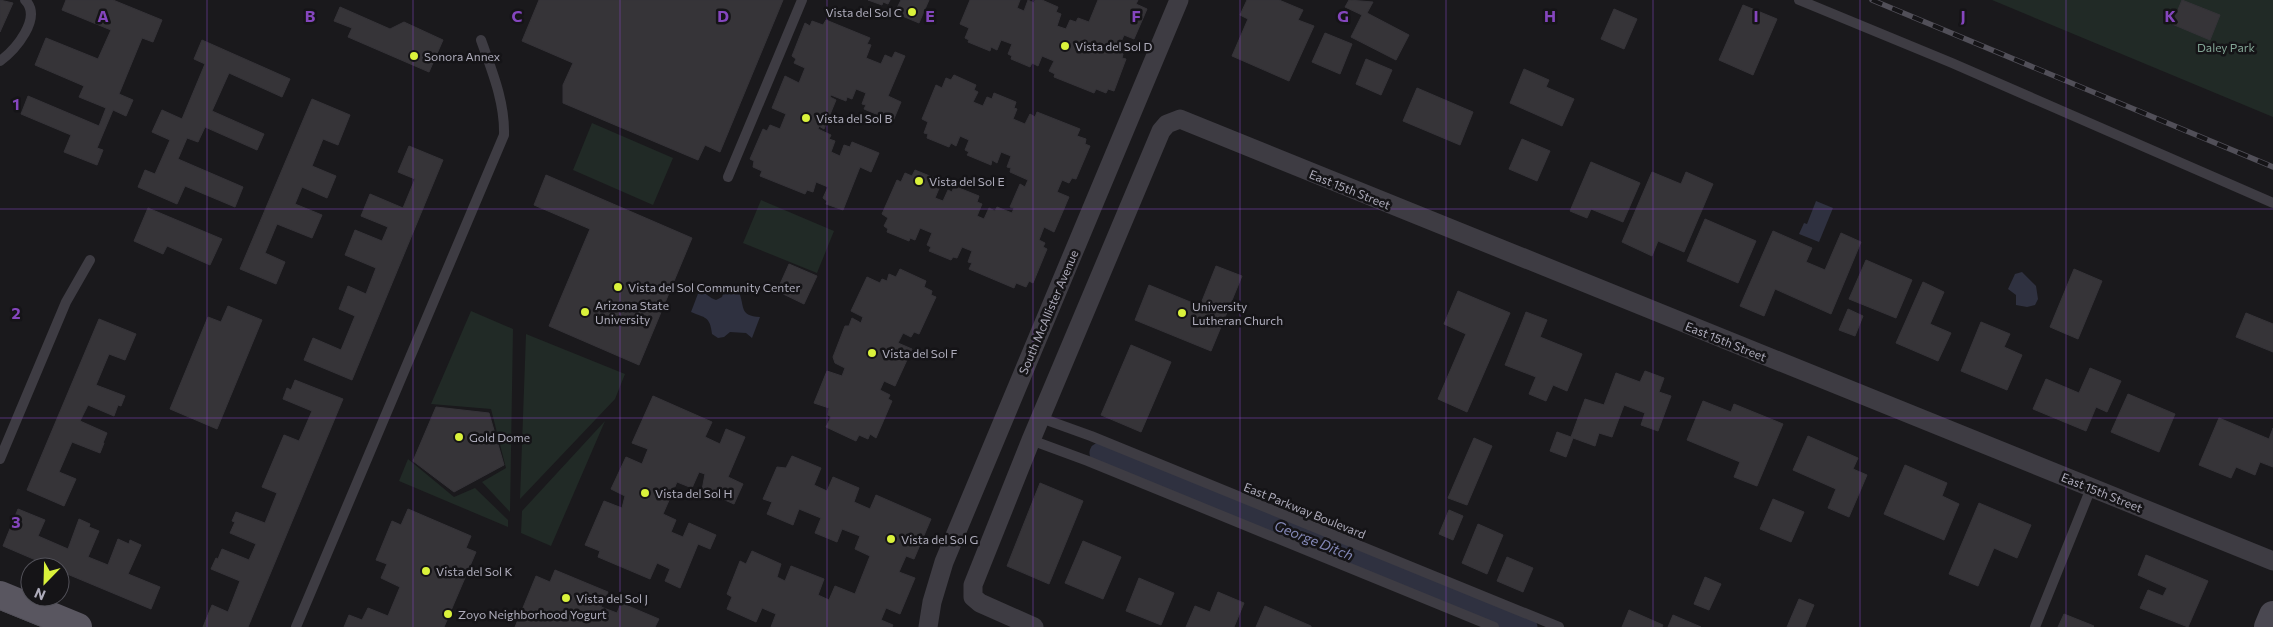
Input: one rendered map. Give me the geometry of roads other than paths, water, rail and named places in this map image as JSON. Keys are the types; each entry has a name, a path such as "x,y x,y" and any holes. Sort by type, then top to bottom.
{"main road":[{"path":"0,595 78,627"}],"street":[{"name":"South McAllister Avenue","path":"928,627 932,602 944,562 1179,0"},
{"name":"East 15th Street","path":"1041,418 1161,131 1167,124 1180,119 2273,561"},
{"path":"1034,627 992,609 973,597 973,585 1041,418"},
{"path":"2268,627 2273,615"}],"lane":[{"path":"0,61 16,45 31,18 30,4 26,0"},
{"path":"728,177 802,0"},
{"path":"1799,0 1952,63 2273,203"},
{"path":"296,627 504,135 504,122 497,84 481,40"},
{"path":"0,459 66,302 90,260"},
{"name":"East Parkway Boulevard","path":"1041,418 1100,440 1559,627"},
{"path":"1031,440 1088,461 1494,627"},
{"path":"2035,627 2091,488"}],"water":[{"path":"1816,201 1833,208 1819,242 1799,234 1804,223 1807,224"},
{"path":"2022,272 2036,286 2038,299 2035,305 2027,307 2016,305 2016,295 2008,289 2015,274"},
{"path":"733,289 739,292 746,313 760,317 752,338 746,333 730,332 724,337 718,338 712,334 710,324 706,318 691,312 699,291 716,300 722,297 724,291"}],"waterway":[{"name":"George Ditch","path":"1100,453 1527,627"}],"tram line":[{"path":"0,610 42,627"}],"railway":[{"path":"1872,0 2273,167"}],"place":[{"name":"Vista del Sol C","path":"912,12"},
{"name":"Vista del Sol D","path":"1065,46"},
{"name":"Sonora Annex","path":"414,56"},
{"name":"Vista del Sol B","path":"806,118"},
{"name":"Vista del Sol E","path":"919,181"},
{"name":"Vista del Sol Community Center","path":"618,287"},
{"name":"Arizona State University","path":"585,312"},
{"name":"University Lutheran Church","path":"1182,313"},
{"name":"Vista del Sol F","path":"872,353"},
{"name":"Gold Dome","path":"459,437"},
{"name":"Vista del Sol H","path":"645,493"},
{"name":"Vista del Sol G","path":"891,539"},
{"name":"Vista del Sol K","path":"426,571"},
{"name":"Vista del Sol J","path":"566,598"},
{"name":"Zoyo Neighborhood Yogurt","path":"448,614"}],"park label":[{"name":"Daley Park","path":"2226,47"}]}
